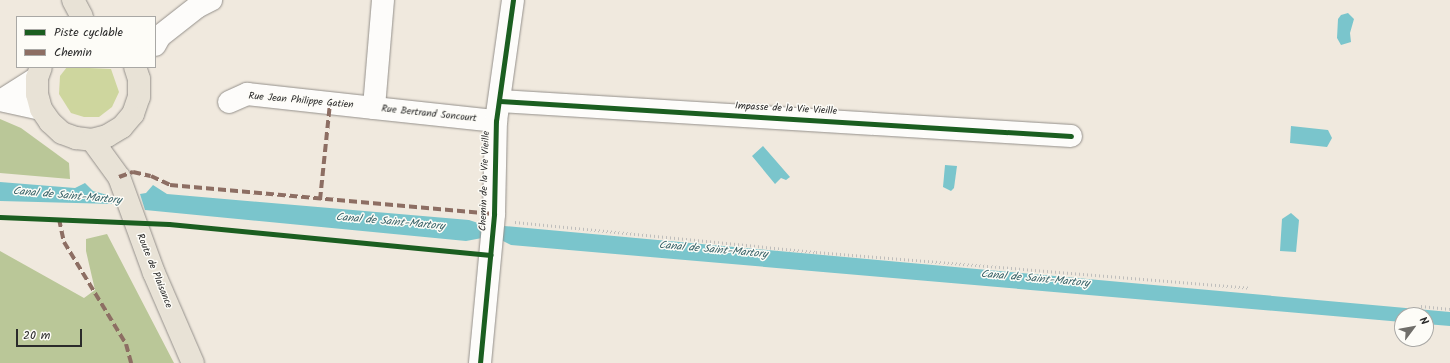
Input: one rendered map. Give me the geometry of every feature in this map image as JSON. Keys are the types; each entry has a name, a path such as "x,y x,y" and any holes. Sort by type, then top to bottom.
{"main road":[{"path":"67,16 71,0"},
{"path":"71,0 81,16"},
{"path":"39,73 37,94 41,109 50,122 62,133 76,138 92,140 116,131 133,114 139,97 138,69"},
{"name":"Route de Plaisance","path":"116,131 121,183"},
{"name":"Route de Plaisance","path":"92,140 121,183 193,363"}],"street":[{"path":"157,40 197,7 211,0"},
{"name":"Rue Bertrand Soncourt","path":"383,0 374,108 498,111"},
{"name":"Chemin de la Vie Vieille","path":"480,363 493,226 498,111 513,0"},
{"path":"1,100 39,73"},
{"name":"Rue Jean Philippe Gatien","path":"229,102 247,94 374,108"},
{"path":"1,100 41,109"},
{"name":"Impasse de la Vie Vieille","path":"498,111 1071,136"}],"path":[{"path":"493,226 511,222 716,243 1250,288"},
{"path":"1421,306 1450,309"}],"green space":[{"path":"66,68 111,69 119,92 112,107 99,117 84,117 71,113 59,94 60,76"},
{"path":"0,119 21,128 69,163 70,179 0,173"},
{"path":"107,234 174,363 0,363 0,251 84,298 95,290 86,251 86,239"}],"water":[{"path":"1348,13 1354,19 1350,33 1351,42 1341,45 1337,38 1338,19 1341,15"},
{"path":"1291,126 1328,130 1332,138 1327,147 1290,143"},
{"path":"763,146 790,177 786,180 781,178 775,184 752,156"},
{"path":"945,165 957,166 954,188 951,191 943,187"},
{"name":"Canal de Saint-Martory","path":"0,182 75,188 85,183 93,191 111,196 114,204 0,201"},
{"name":"Canal de Saint-Martory","path":"153,185 167,194 469,220 481,224 482,238 466,241 145,210 140,194 146,193"},
{"path":"1291,213 1299,220 1296,252 1280,251 1282,219"},
{"name":"Canal de Saint-Martory","path":"504,226 1395,307 1394,321 511,245 499,239"},
{"path":"1434,311 1450,312 1450,326 1434,325"}],"marked path":[{"path":"320,200 330,103"},
{"path":"119,177 133,172 151,176 170,185 494,214"},
{"path":"59,219 64,242 126,344 131,363"}],"cycle path":[{"path":"480,363 494,214 496,121 513,0"},
{"path":"500,101 1071,136"},
{"path":"0,217 169,224 491,255"}]}
